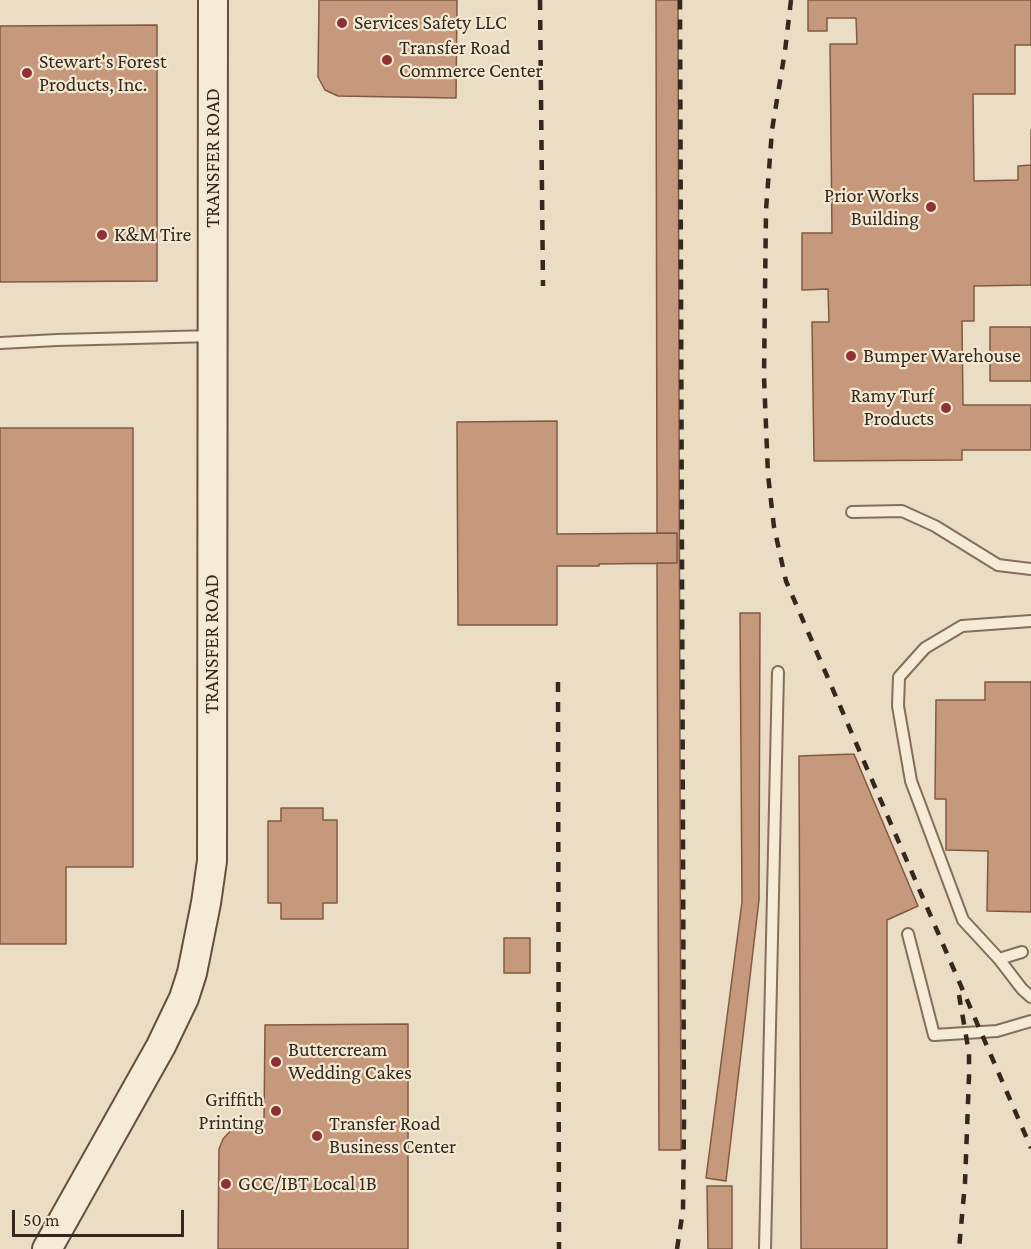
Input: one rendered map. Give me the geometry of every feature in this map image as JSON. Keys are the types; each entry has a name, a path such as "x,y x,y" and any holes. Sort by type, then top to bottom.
{"main road":[{"name":"TRANSFER ROAD","path":"46,1249 161,1046 184,998 199,945 212,861 213,0"}],"lane":[{"path":"0,343 213,336"},
{"path":"852,512 902,511 935,525 998,565 1031,569"},
{"path":"1031,621 962,627 925,648 899,677 897,706 911,781 963,920 1031,997"},
{"path":"765,1249 777,672"},
{"path":"908,934 934,1035 997,1031 1031,1021"},
{"path":"999,959 1022,952"}],"building":[{"name":"Transfer Road Commerce Center","path":"319,0 457,0 456,98 338,96 325,90 318,77"},
{"path":"656,0 678,0 681,1150 659,1150 657,563 677,563 677,533 657,533"},
{"name":"Prior Works Building","path":"808,0 1031,0 1031,45 1015,45 1015,94 973,94 974,181 1018,180 1018,166 1031,165 1031,285 974,286 974,321 962,321 963,405 1031,405 1031,450 962,450 962,460 814,461 812,322 829,322 828,289 802,290 802,233 832,233 830,44 857,44 856,18 827,18 827,31 808,31"},
{"path":"157,25 157,281 0,282 0,26"},
{"path":"990,327 1031,327 1031,381 990,381"},
{"path":"557,421 557,534 677,533 677,563 557,566 557,625 458,625 457,422"},
{"path":"0,428 133,428 133,867 66,867 66,944 0,944"},
{"path":"740,613 760,613 759,900 726,1181 706,1178 742,902"},
{"path":"985,682 1031,682 1031,912 987,911 988,851 946,850 946,799 935,799 936,700 985,700"},
{"path":"854,754 918,906 887,920 887,1249 801,1249 799,756"},
{"path":"281,808 323,808 323,820 337,820 337,903 323,903 323,919 281,919 281,903 268,903 268,821 281,821"},
{"path":"504,938 530,938 530,973 504,973"},
{"name":"Transfer Road Business Center","path":"408,1024 408,1249 218,1249 219,1149 223,1139 234,1127 242,1123 264,1122 265,1025"},
{"path":"707,1186 732,1186 732,1249 708,1249"}],"railway":[{"path":"540,0 543,286"},
{"path":"677,1249 683,1210 684,1122 680,0"},
{"path":"791,0 772,130 766,210 764,377 768,475 774,527 786,581 1031,1148"},
{"path":"558,682 559,1249"},
{"path":"959,995 969,1053 965,1183 959,1249"}],"place":[{"name":"Services Safety LLC","path":"342,23"},
{"name":"Transfer Road Commerce Center","path":"387,60"},
{"name":"Stewart's Forest Products, Inc.","path":"27,73"},
{"name":"Prior Works Building","path":"931,207"},
{"name":"K&M Tire","path":"102,235"},
{"name":"Bumper Warehouse","path":"851,356"},
{"name":"Ramy Turf Products","path":"946,408"},
{"name":"Buttercream Wedding Cakes","path":"276,1062"},
{"name":"Griffith Printing","path":"276,1111"},
{"name":"Transfer Road Business Center","path":"317,1136"},
{"name":"GCC/IBT Local 1B","path":"226,1184"}]}
